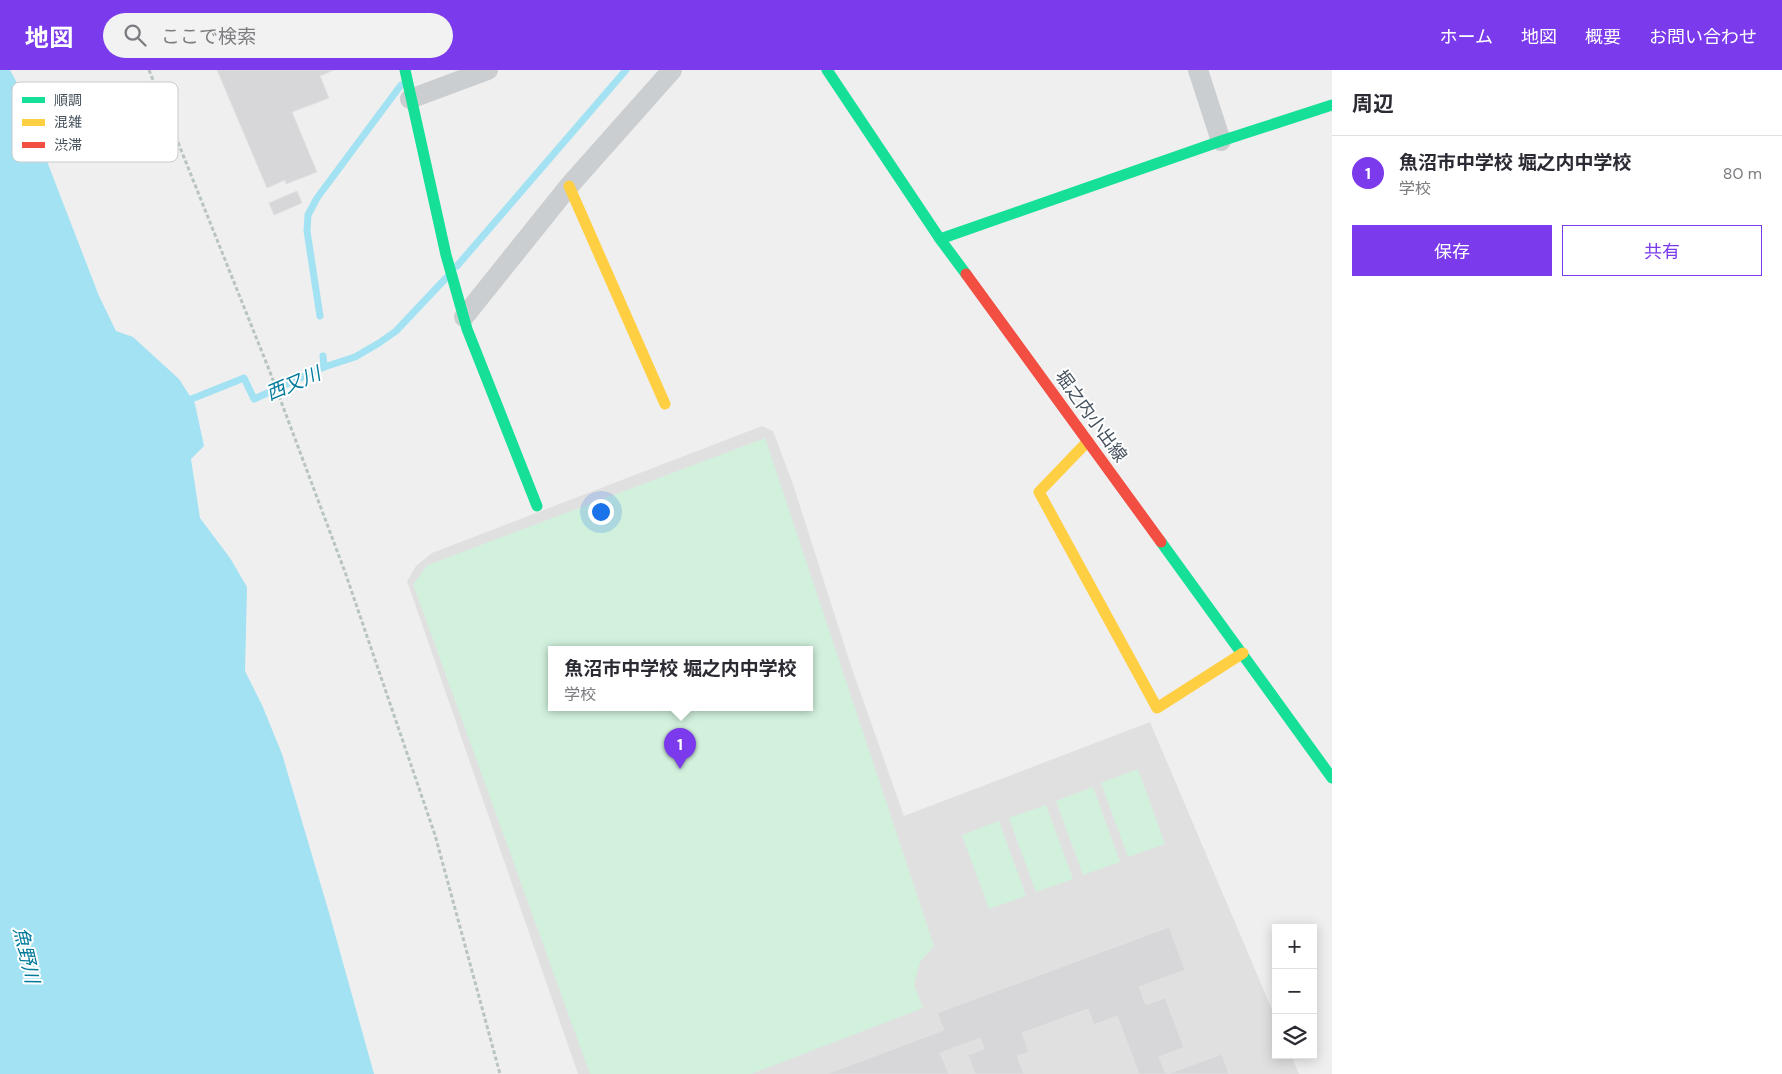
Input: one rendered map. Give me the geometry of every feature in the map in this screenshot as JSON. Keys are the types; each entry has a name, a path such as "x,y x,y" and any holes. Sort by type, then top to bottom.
{"street":[{"path":"405,70 409,96 446,255 467,329 537,506"},
{"path":"409,96 488,70"},
{"path":"463,312 568,186 672,70"},
{"name":"堀之内小出線","path":"826,70 940,239 1332,778"},
{"path":"1198,70 1221,141"},
{"path":"940,239 1221,141 1332,105"},
{"path":"568,186 665,404"},
{"path":"1088,442 1039,492 1157,708 1242,653"}],"path":[{"path":"149,70 154,82"},
{"path":"178,142 270,372 345,572 434,835 500,1074"}],"shaded area":[{"path":"762,426 773,431 793,484 851,666 904,816 1150,722 1272,1010 1272,1059 1293,1059 1299,1074 578,1074 407,581 416,566 432,553"}],"green space":[{"path":"765,438 934,946 920,962 914,985 923,1008 751,1074 590,1074 413,584 428,565"},
{"path":"1138,769 1165,844 1128,857 1101,783"},
{"path":"1093,787 1120,862 1083,875 1056,801"},
{"path":"1046,805 1073,879 1036,892 1009,818"},
{"path":"999,821 1026,896 989,909 962,835"}],"water":[{"name":"魚野川","path":"0,70 10,70 16,82 12,82 12,162 47,162 99,296 116,331 133,337 179,379 195,404 204,446 191,459 200,518 230,558 247,587 245,671 262,705 282,754 374,1074 0,1074"}],"building":[{"path":"217,70 334,70 320,76 329,98 292,112 317,172 286,184 285,180 267,188"},
{"path":"297,191 302,203 274,215 269,203"},
{"path":"1169,927 1185,970 1139,987 1146,1005 1165,998 1184,1047 1159,1057 1166,1074 1139,1074 1117,1016 1094,1025 1088,1009 1022,1033 1029,1052 1017,1056 1024,1074 975,1074 968,1055 984,1049 980,1038 940,1053 949,1074 827,1074 944,1030 937,1013"},
{"path":"1222,1054 1229,1074 1167,1074"}],"waterway":[{"name":"西又川","path":"457,266 626,70"},
{"path":"320,316 307,231 308,215 317,198 401,85"},
{"name":"西又川","path":"184,402 244,378 254,399 324,367 355,357 396,331 446,278"},
{"path":"323,356 324,367"}],"traffic: fast":[{"path":"405,70 446,255 467,329 537,506"},
{"path":"827,70 940,239 966,274"},
{"path":"940,239 1221,141 1332,105"},
{"path":"1161,542 1332,778"}],"traffic: slow":[{"path":"569,186 665,404"},
{"path":"1088,441 1039,492 1157,708 1243,653"}],"traffic: jam":[{"path":"966,274 1161,542"}],"place":[{"name":"魚沼市中学校 堀之内中学校","path":"680,769"}]}
